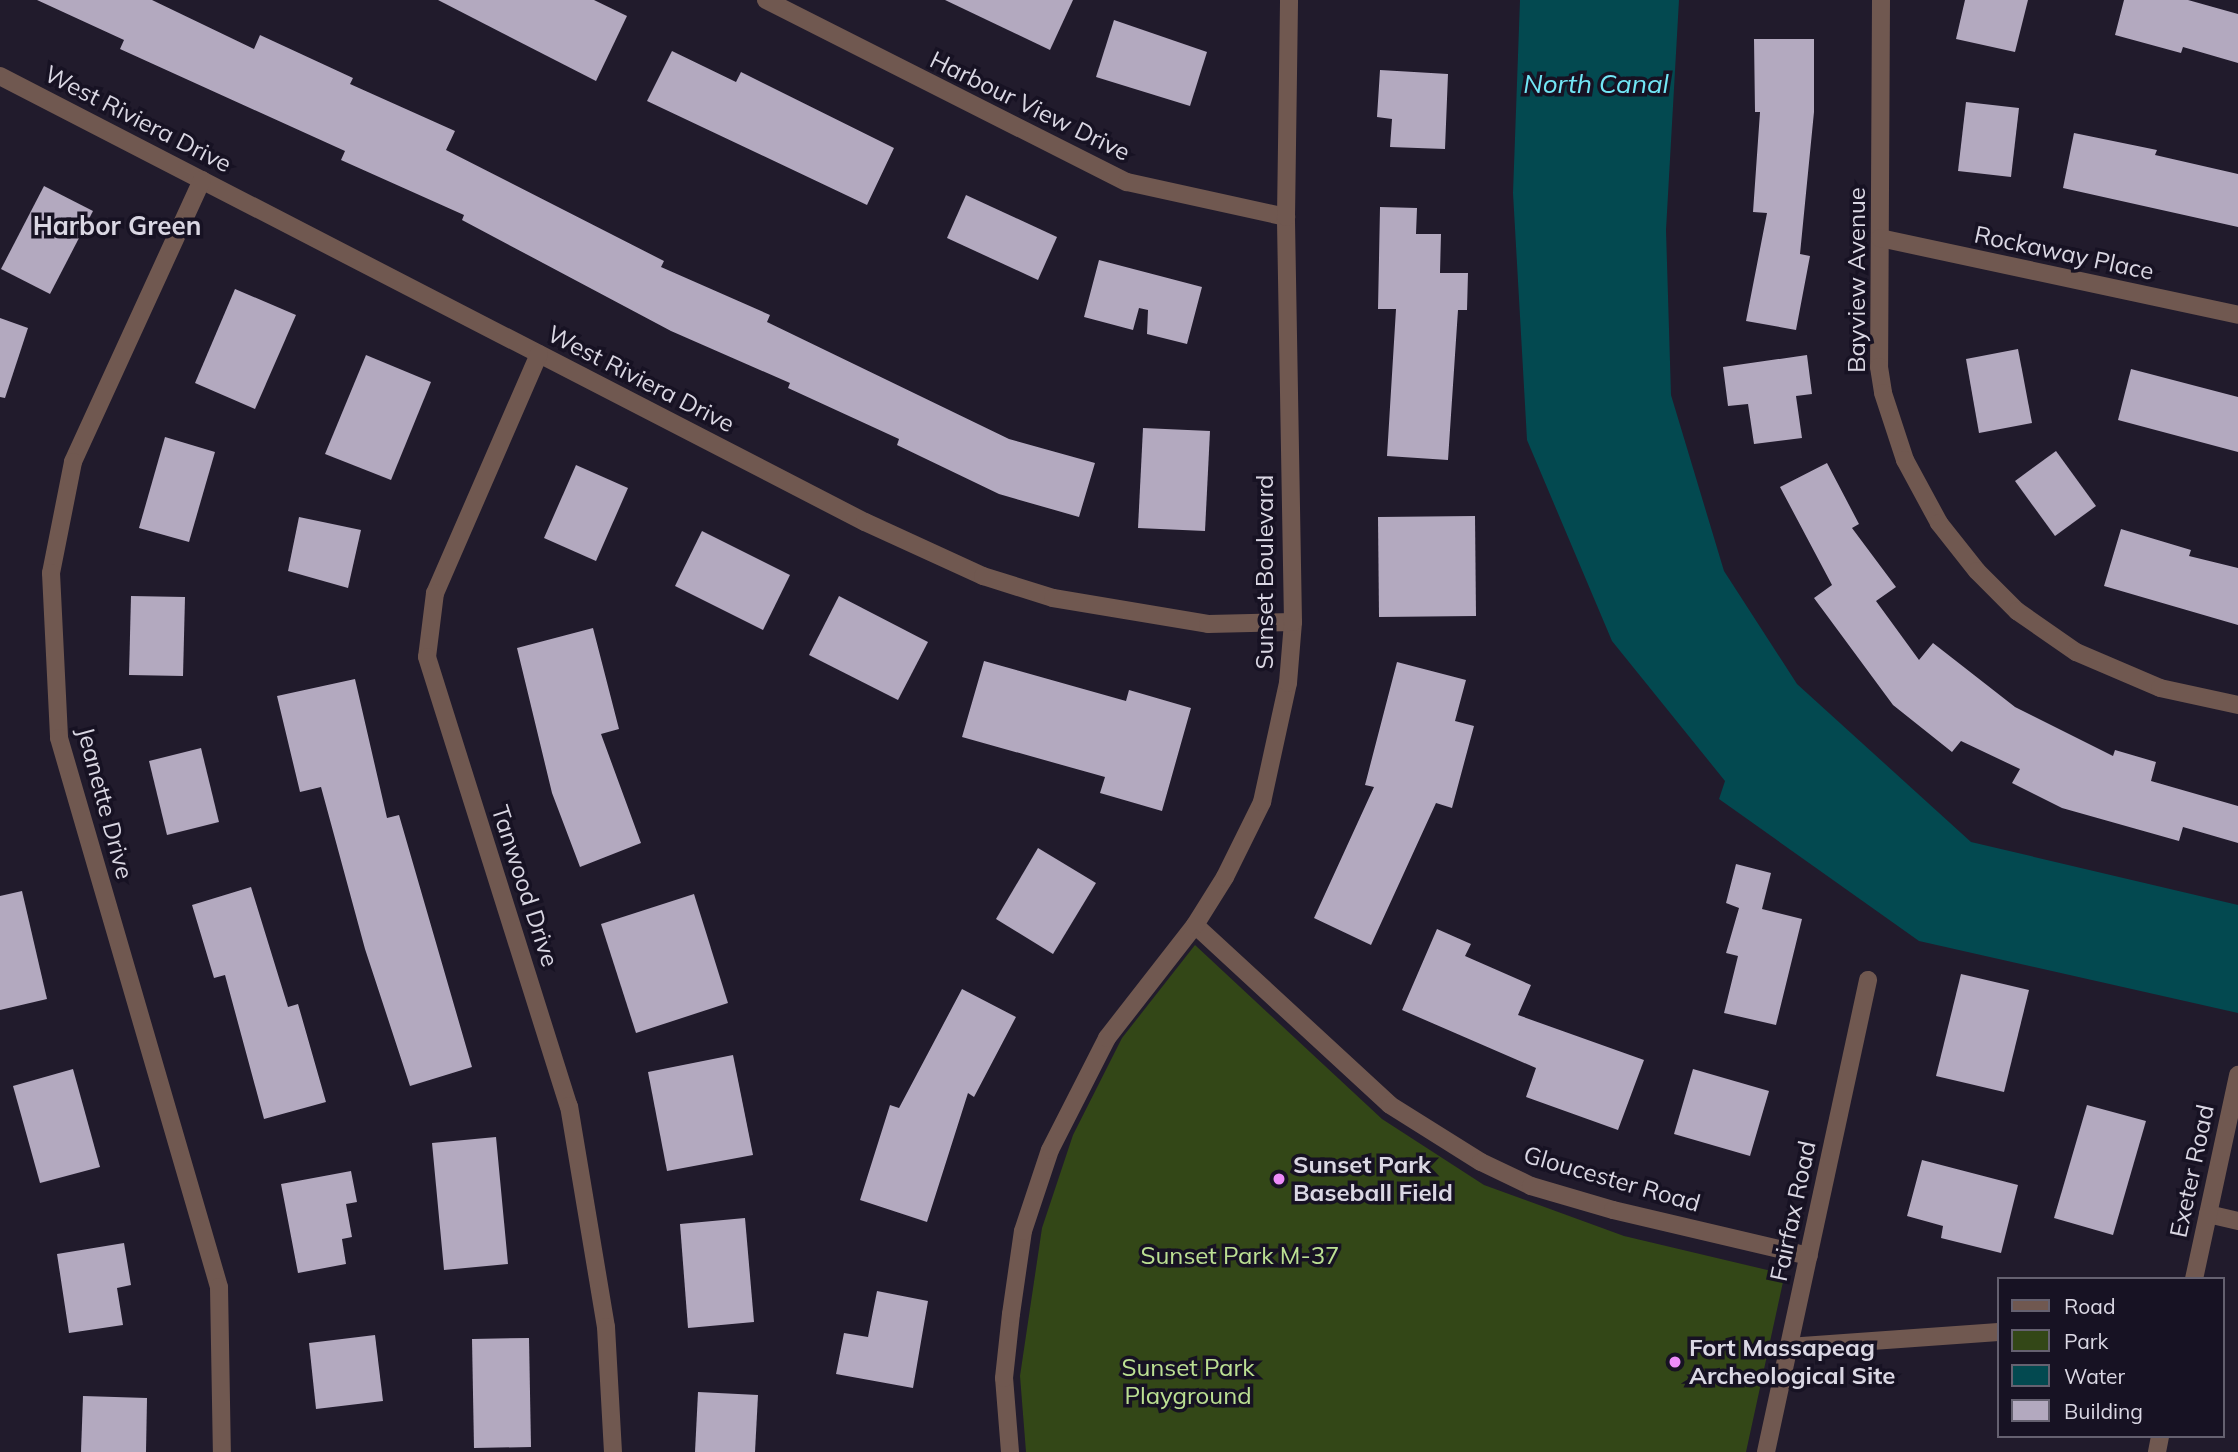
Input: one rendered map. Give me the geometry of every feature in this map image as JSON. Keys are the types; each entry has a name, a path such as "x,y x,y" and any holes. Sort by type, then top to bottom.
{"street":[{"name":"Harbour View Drive","path":"766,0 1127,181 1286,218"},
{"name":"Sunset Boulevard","path":"1010,1452 1004,1378 1011,1314 1023,1231 1050,1150 1107,1038 1195,925 1262,802 1288,683 1293,622 1286,218 1289,0"},
{"name":"Bayview Avenue","path":"1881,0 1880,238 1883,393 1905,460 1939,523 1977,571 2017,611 2076,652 2160,688 2238,705"},
{"name":"West Riviera Drive","path":"0,76 865,522 983,576 1052,598 1208,624 1293,622"},
{"name":"Jeanette Drive","path":"202,180 73,462 51,573 59,738 219,1287 222,1452"},
{"name":"Rockaway Place","path":"1880,238 2238,316"},
{"name":"Tanwood Drive","path":"538,354 435,593 427,657 569,1106 606,1327 612,1452"},
{"name":"Gloucester Road","path":"1195,925 1390,1105 1481,1162 1531,1186 1613,1210 1809,1256"},
{"name":"Fairfax Road","path":"1766,1452 1868,980"},
{"name":"Exeter Road","path":"2194,1277 2238,1074"},
{"path":"2208,1214 2238,1221"},
{"path":"1788,1347 1996,1332"}],"green space":[{"name":"Sunset Park M-37","path":"1195,945 1382,1119 1484,1185 1624,1236 1780,1273 1783,1282 1746,1452 1026,1452 1020,1376 1042,1228 1073,1135 1122,1038"}],"water":[{"name":"North Canal","path":"1520,0 1679,0 1666,230 1671,395 1724,571 1797,684 1971,842 2238,905 2238,1013 1919,941 1719,799 1725,781 1612,641 1527,440 1513,193"}],"building":[{"path":"37,0 152,0 254,49 260,35 353,78 350,84 455,131 446,150 664,261 661,267 770,315 767,322 1009,439 1095,463 1079,517 999,494 897,445 899,439 788,388 790,383 671,331 462,220 464,215 341,160 345,151 120,49 124,40"},
{"path":"438,0 594,0 627,16 596,81"},
{"path":"945,0 1073,0 1050,50"},
{"path":"1965,0 2028,0 2015,52 1956,39"},
{"path":"2124,0 2188,0 2238,14 2238,63 2183,47 2181,53 2115,35"},
{"path":"1114,20 1207,52 1190,106 1096,77"},
{"path":"1754,39 1814,39 1814,112 1800,254 1810,256 1796,330 1746,321 1767,213 1753,212 1760,112 1755,112"},
{"path":"672,51 736,82 741,72 894,148 867,205 647,101"},
{"path":"1380,70 1448,74 1445,149 1390,147 1392,119 1377,117"},
{"path":"1966,102 2019,108 2011,177 1958,171"},
{"path":"2074,133 2157,150 2155,155 2238,174 2238,227 2063,188"},
{"path":"44,186 93,211 50,294 1,269"},
{"path":"966,195 1057,237 1038,280 947,238"},
{"path":"1380,207 1417,208 1416,234 1441,234 1440,273 1468,273 1467,310 1458,310 1448,460 1387,456 1396,309 1378,309"},
{"path":"1099,260 1202,287 1187,344 1147,334 1148,310 1139,308 1133,330 1084,317"},
{"path":"235,289 296,315 255,409 195,383"},
{"path":"0,318 28,328 5,398 0,397"},
{"path":"2018,349 2032,423 1979,433 1966,359"},
{"path":"366,355 431,382 391,480 325,454"},
{"path":"1807,355 1812,394 1796,396 1802,438 1754,444 1748,404 1728,406 1723,367"},
{"path":"2131,369 2238,397 2238,452 2118,420"},
{"path":"1143,428 1210,431 1205,531 1138,528"},
{"path":"165,437 215,452 189,542 139,528"},
{"path":"2056,451 2096,506 2055,536 2015,481"},
{"path":"1827,463 1859,524 1852,528 1896,587 1876,601 1919,660 1933,643 2015,707 2113,756 2115,750 2156,762 2151,781 2238,806 2238,843 2183,827 2179,841 2062,808 2012,783 2020,769 1961,741 1952,752 1893,705 1814,598 1832,585 1780,487"},
{"path":"576,465 628,488 596,561 544,538"},
{"path":"1475,516 1476,616 1379,617 1378,517"},
{"path":"299,517 361,530 348,588 288,571"},
{"path":"2121,529 2191,550 2189,556 2238,568 2238,625 2104,586"},
{"path":"702,531 790,575 763,630 675,586"},
{"path":"131,596 185,597 183,676 129,675"},
{"path":"839,596 928,642 898,700 809,655"},
{"path":"593,628 619,729 601,734 641,843 580,867 552,793 517,648"},
{"path":"984,661 1126,701 1129,690 1191,708 1162,811 1100,793 1105,777 962,737"},
{"path":"1397,662 1466,680 1455,721 1474,726 1452,808 1436,803 1371,945 1314,918 1374,787 1365,785"},
{"path":"355,679 387,818 399,815 472,1067 410,1086 365,949 321,787 300,792 277,696"},
{"path":"201,748 219,822 167,835 149,761"},
{"path":"1038,848 1096,883 1053,954 996,919"},
{"path":"1736,864 1771,873 1762,909 1802,919 1776,1025 1724,1013 1738,956 1726,953 1739,908 1726,903"},
{"path":"251,887 288,1007 298,1004 326,1102 264,1119 225,975 214,978 192,905"},
{"path":"22,891 47,999 0,1010 0,896"},
{"path":"694,894 728,1003 636,1033 601,924"},
{"path":"1437,929 1471,944 1465,956 1531,985 1518,1015 1644,1060 1618,1130 1526,1097 1536,1068 1402,1010"},
{"path":"1961,974 2029,990 2004,1092 1936,1076"},
{"path":"962,989 1016,1017 974,1097 968,1093 927,1222 860,1200 890,1105 899,1108"},
{"path":"733,1055 753,1155 667,1171 648,1072"},
{"path":"73,1069 100,1167 40,1183 13,1086"},
{"path":"1693,1069 1769,1091 1750,1156 1674,1134"},
{"path":"2087,1105 2146,1121 2113,1235 2054,1218"},
{"path":"496,1137 508,1264 444,1270 432,1143"},
{"path":"1922,1160 2018,1185 2001,1253 1941,1238 1943,1226 1907,1216"},
{"path":"351,1171 357,1202 346,1204 352,1237 342,1239 346,1264 298,1273 281,1184"},
{"path":"745,1218 754,1322 688,1328 680,1224"},
{"path":"124,1243 131,1285 117,1288 123,1325 69,1333 57,1254"},
{"path":"877,1291 928,1301 913,1388 836,1374 844,1333 868,1337"},
{"path":"375,1335 383,1401 316,1409 309,1343"},
{"path":"529,1338 531,1447 474,1448 472,1339"},
{"path":"698,1392 758,1395 755,1452 695,1452"},
{"path":"83,1396 147,1398 146,1452 81,1452"}],"place":[{"name":"Sunset Park Baseball Field","path":"1279,1179"},
{"name":"Fort Massapeag Archeological Site","path":"1675,1362"}],"district":[{"name":"Harbor Green","path":"117,226"}],"park label":[{"name":"Sunset Park Playground","path":"1188,1382"}]}
